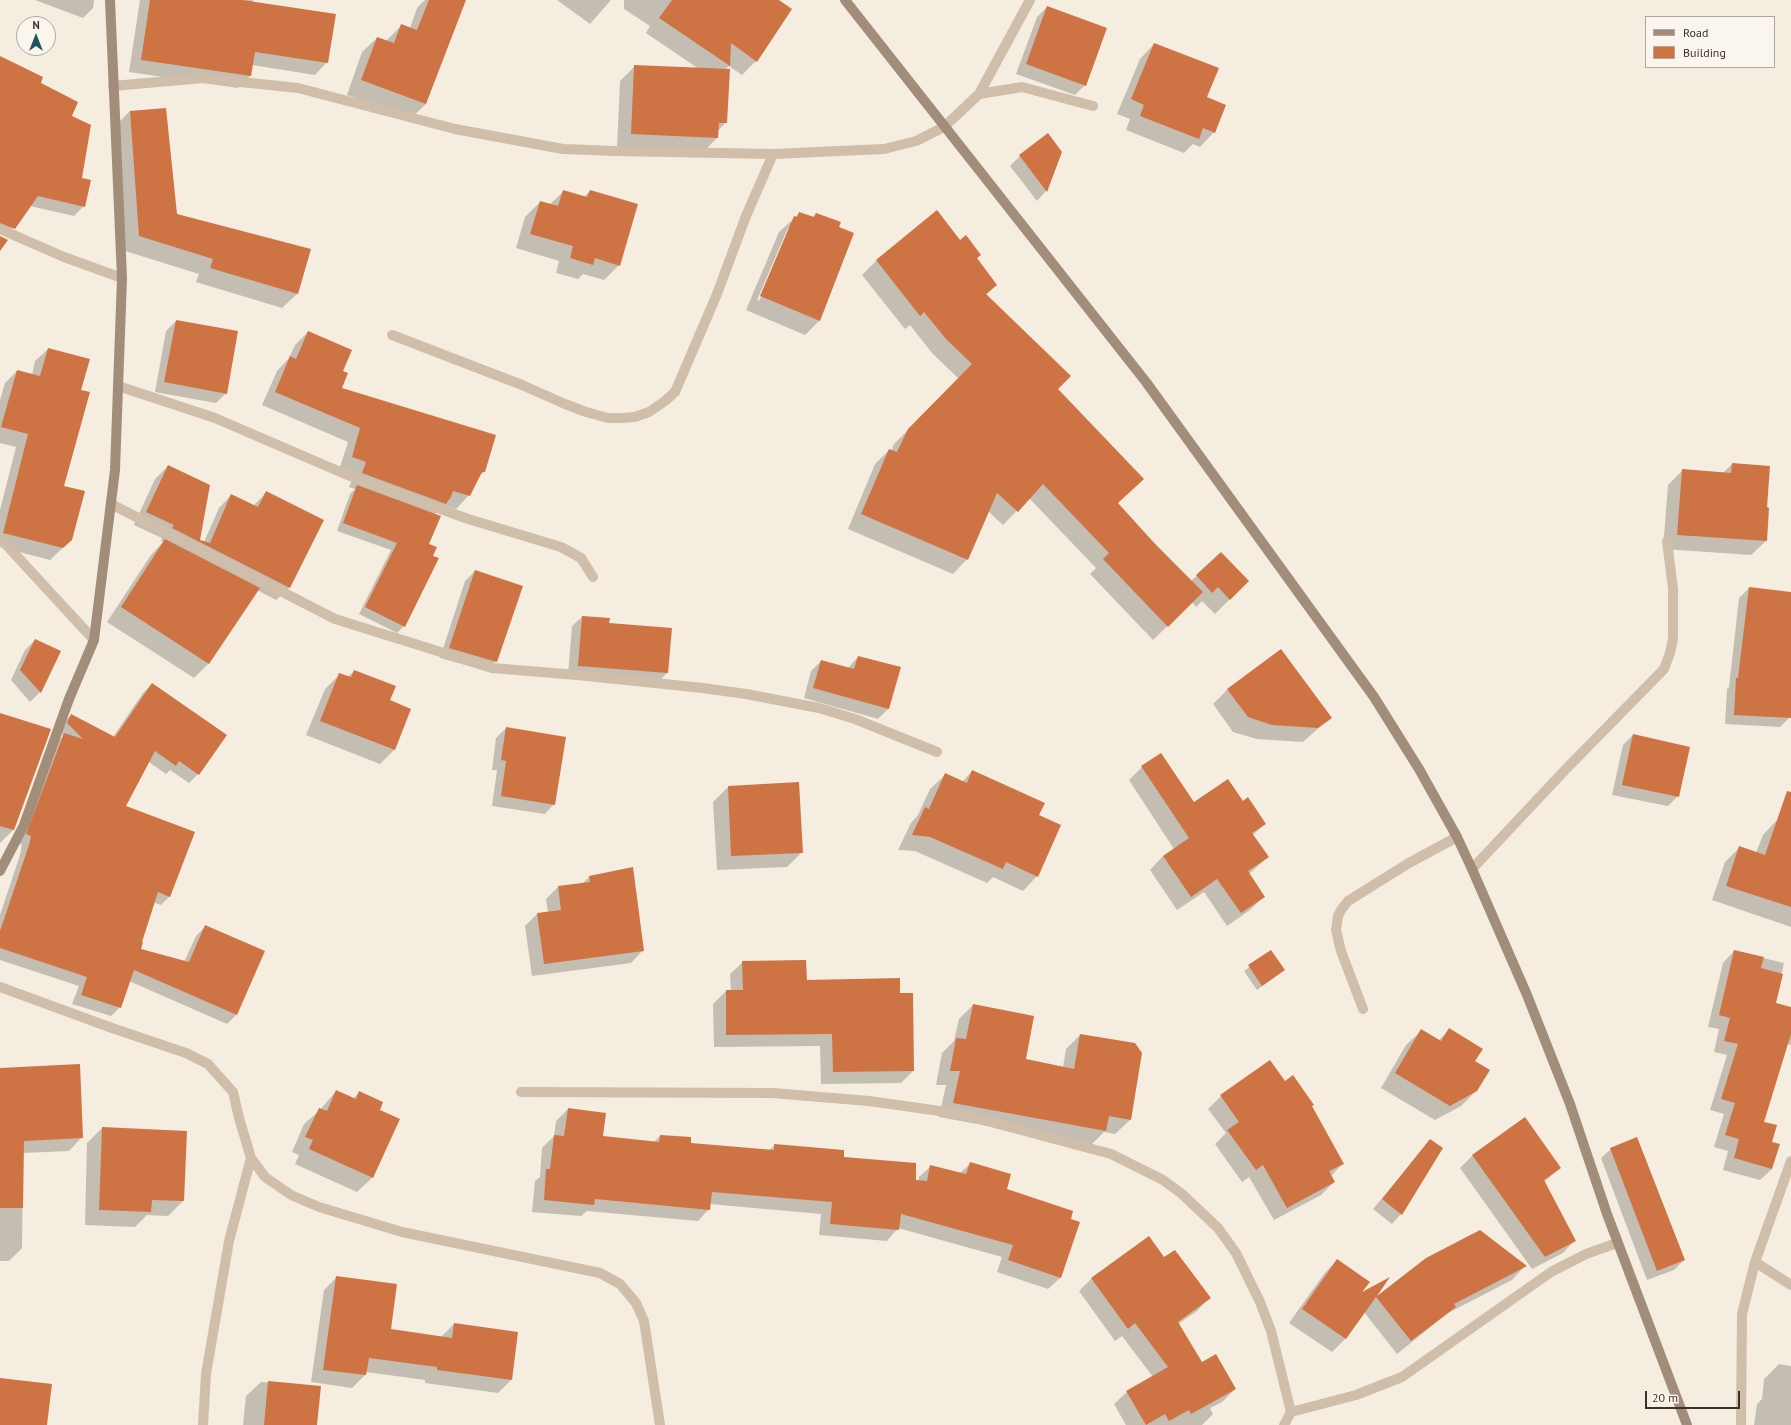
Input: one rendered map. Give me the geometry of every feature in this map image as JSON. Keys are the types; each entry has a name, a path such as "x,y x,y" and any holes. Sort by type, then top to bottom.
{"street":[{"path":"0,871 24,825 69,699 94,640 115,470 122,278 110,0"},
{"path":"845,0 1146,382 1374,697 1419,769 1457,837 1526,995 1570,1104 1617,1243 1687,1425"},
{"path":"113,86 203,78 298,88 456,129 563,149 773,154 884,149 916,141 944,127 979,94 1030,0"},
{"path":"979,94 1022,87 1093,106"},
{"path":"392,335 522,385 586,412 608,418 624,418 635,417 648,412 675,392 717,294 746,216 773,154"},
{"path":"0,229 64,257 122,278"},
{"path":"118,386 215,418 345,474 468,519 561,547 581,558 593,577"},
{"path":"111,504 335,619 492,668 601,677 746,694 819,708 855,719 937,752"},
{"path":"0,538 94,640"},
{"path":"1472,869 1664,669 1673,639 1673,589 1667,540"},
{"path":"1363,1009 1341,951 1336,930 1338,916 1341,910 1348,901 1403,866 1457,837"},
{"path":"0,987 186,1053 208,1064 233,1092 251,1158 265,1177 291,1195 319,1207 402,1232 600,1273 620,1284 636,1303 644,1321 660,1425"},
{"path":"521,1092 772,1093 869,1101 961,1114 1111,1154 1163,1180 1182,1194 1218,1228 1236,1253 1260,1302 1271,1331 1291,1412 1284,1425"},
{"path":"203,1425 206,1374 229,1241 251,1158"},
{"path":"1741,1425 1742,1314 1755,1262 1791,1161"},
{"path":"1291,1412 1356,1395 1402,1377 1551,1272 1586,1254 1617,1243"},
{"path":"1755,1262 1791,1285"}],"building":[{"path":"150,0 242,0 336,14 328,63 255,52 251,76 141,60"},
{"path":"429,0 466,0 426,104 361,80 377,37 394,43 401,24 417,30"},
{"path":"672,0 779,0 792,9 757,62 731,43 730,66 659,18"},
{"path":"1047,6 1107,28 1086,86 1026,64"},
{"path":"1154,43 1219,68 1207,97 1226,105 1215,133 1203,128 1199,139 1140,116 1144,105 1131,99"},
{"path":"0,56 43,77 41,83 78,102 72,116 91,125 82,178 91,180 85,207 38,196 15,229 0,223"},
{"path":"634,65 730,69 727,123 719,123 718,138 631,134"},
{"path":"166,108 177,214 311,249 298,294 210,268 213,259 139,236 130,111"},
{"path":"1048,133 1062,152 1047,192 1019,155"},
{"path":"563,190 587,197 590,190 638,204 620,266 595,258 593,265 570,258 573,246 530,234 540,201 558,206"},
{"path":"937,210 960,240 966,235 981,255 977,258 997,285 986,294 1071,376 1058,389 1144,479 1118,503 1156,545 1203,592 1168,627 1103,559 1109,553 1043,484 1018,512 997,493 968,560 861,514 889,449 897,452 908,429 972,364 946,339 924,312 920,316 876,260"},
{"path":"799,212 814,217 816,213 841,222 839,227 854,233 820,321 760,296 794,216 797,217"},
{"path":"0,236 8,240 0,251"},
{"path":"176,320 238,331 227,394 164,382"},
{"path":"308,331 352,350 343,371 348,373 342,388 496,435 485,472 482,472 470,496 453,491 446,504 362,473 366,462 352,457 360,428 275,392 290,356 296,359"},
{"path":"48,348 90,359 81,390 90,392 64,486 85,491 72,540 63,548 3,533 28,434 1,427 17,370 40,376"},
{"path":"1732,463 1770,466 1767,507 1769,508 1767,541 1677,535 1682,469 1731,473"},
{"path":"168,465 210,485 200,540 210,543 231,494 258,507 266,491 324,520 290,588 172,528 174,525 146,512"},
{"path":"357,485 441,516 429,544 437,547 433,556 439,558 405,627 365,607 397,543 343,523"},
{"path":"165,539 260,588 209,664 121,607"},
{"path":"1221,552 1249,581 1230,600 1218,587 1212,593 1196,575"},
{"path":"475,570 523,586 497,662 449,648"},
{"path":"1749,587 1791,592 1791,718 1734,715 1736,678 1738,678"},
{"path":"582,616 610,618 609,623 672,628 668,673 578,666"},
{"path":"35,639 61,651 41,693 20,670"},
{"path":"1281,649 1332,718 1318,728 1272,725 1248,717 1227,689"},
{"path":"858,656 901,667 889,709 813,688 821,660 854,669"},
{"path":"354,670 396,686 390,700 411,709 395,750 320,721 339,673 351,677"},
{"path":"152,683 227,735 199,775 179,761 176,766 155,751 126,806 195,832 170,897 158,892 141,949 189,962 205,925 265,951 237,1015 134,970 121,1008 81,995 87,977 0,948 0,931 29,845 31,836 26,834 64,733 83,739 67,723 71,714 115,737"},
{"path":"0,713 51,729 14,830 0,826"},
{"path":"506,727 566,737 555,805 501,796 506,761 501,760"},
{"path":"1633,734 1690,747 1679,797 1622,785"},
{"path":"1161,753 1194,802 1228,779 1243,801 1248,797 1266,824 1252,833 1269,857 1248,871 1265,897 1241,913 1217,879 1191,897 1163,856 1189,838 1141,766"},
{"path":"972,770 1045,803 1039,815 1061,825 1038,877 1006,862 1003,869 930,837 912,835 925,807 929,809 945,773 967,783"},
{"path":"799,782 803,853 731,856 728,786"},
{"path":"1787,791 1791,792 1791,907 1726,886 1739,846 1765,855"},
{"path":"633,867 644,951 544,964 537,913 561,910 558,886 590,882 589,876"},
{"path":"1271,950 1285,970 1262,986 1248,965"},
{"path":"1734,950 1764,957 1761,968 1783,974 1776,1003 1791,1007 1791,1034 1764,1122 1777,1125 1772,1142 1780,1144 1772,1169 1734,1158 1739,1139 1725,1135 1735,1103 1721,1099 1738,1044 1724,1041 1730,1018 1719,1015"},
{"path":"806,960 807,980 900,978 900,993 913,993 914,1071 833,1072 832,1034 726,1035 726,990 743,990 742,961"},
{"path":"973,1004 1034,1016 1026,1059 1074,1069 1080,1034 1135,1043 1142,1053 1131,1120 1109,1116 1106,1131 953,1103 960,1071 950,1071 956,1038 966,1039"},
{"path":"1449,1028 1483,1049 1475,1061 1490,1070 1477,1091 1450,1106 1395,1073 1421,1029 1441,1041"},
{"path":"1270,1060 1285,1081 1293,1075 1314,1105 1312,1106 1344,1164 1329,1171 1335,1182 1287,1208 1263,1165 1256,1170 1227,1130 1239,1122 1220,1095"},
{"path":"80,1064 83,1138 24,1141 23,1208 0,1208 0,1068"},
{"path":"336,1090 356,1099 359,1091 383,1102 380,1110 400,1119 373,1178 309,1149 313,1140 305,1137 319,1108 327,1111"},
{"path":"568,1108 606,1113 603,1136 659,1142 660,1135 691,1137 691,1143 774,1150 774,1144 844,1150 844,1157 916,1163 916,1180 927,1181 930,1165 966,1174 970,1162 1011,1174 1007,1189 1073,1211 1071,1219 1080,1222 1061,1278 1008,1260 1013,1245 901,1214 899,1230 830,1224 832,1202 712,1192 710,1210 595,1199 594,1205 544,1200 546,1169 550,1169 554,1135 564,1136"},
{"path":"1525,1117 1561,1168 1544,1180 1576,1241 1545,1257 1472,1155"},
{"path":"102,1127 187,1131 184,1201 152,1200 151,1212 99,1210"},
{"path":"1637,1137 1685,1260 1657,1271 1610,1148"},
{"path":"1430,1139 1443,1148 1402,1215 1382,1199"},
{"path":"1480,1230 1527,1266 1454,1304 1456,1307 1411,1341 1376,1297 1346,1339 1302,1309 1337,1259 1370,1282 1362,1292 1390,1277 1377,1296 1426,1258"},
{"path":"1149,1236 1164,1257 1175,1250 1211,1298 1178,1322 1202,1362 1216,1354 1236,1389 1191,1414 1189,1410 1169,1421 1165,1414 1146,1425 1126,1391 1168,1367 1135,1323 1128,1329 1091,1278"},
{"path":"336,1276 397,1284 391,1329 452,1338 454,1323 518,1332 512,1380 437,1370 437,1367 369,1358 366,1375 323,1370"},
{"path":"0,1378 52,1384 47,1425 0,1425"},
{"path":"268,1381 321,1386 317,1425 264,1425"}]}
